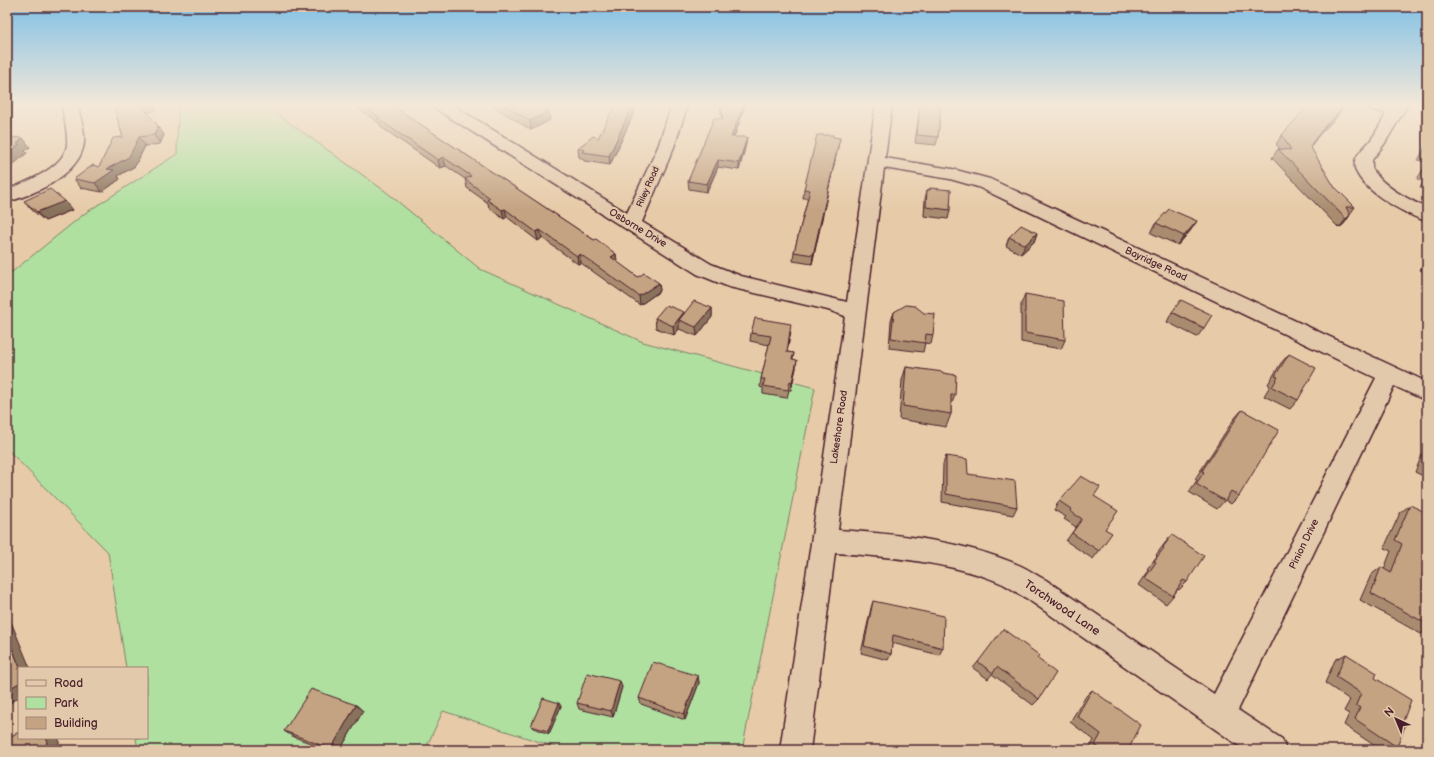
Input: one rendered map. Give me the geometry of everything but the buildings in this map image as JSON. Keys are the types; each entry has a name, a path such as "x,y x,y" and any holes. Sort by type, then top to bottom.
{"street":[{"path":"7,196 49,177 67,162 75,147 74,139"},
{"name":"Osborne Drive","path":"495,139 704,269 736,282 831,304 855,312"},
{"name":"Riley Road","path":"631,225 668,139"},
{"name":"Lakeshore Road","path":"795,750 879,139"},
{"path":"1379,139 1364,159 1363,168 1366,174 1385,192 1401,203 1427,215"},
{"name":"Bayridge Road","path":"876,162 952,174 984,183 1427,392"},
{"name":"Pinion Drive","path":"1220,714 1389,374"},
{"name":"Torchwood Lane","path":"823,541 869,543 957,558 1013,575 1271,750"}],"green space":[{"path":"177,139 313,139 385,191 480,269 643,342 815,388 742,750 565,750 443,711 425,750 138,750 136,739 148,739 148,667 126,667 108,552 7,449 7,276 84,214 177,154"}]}
